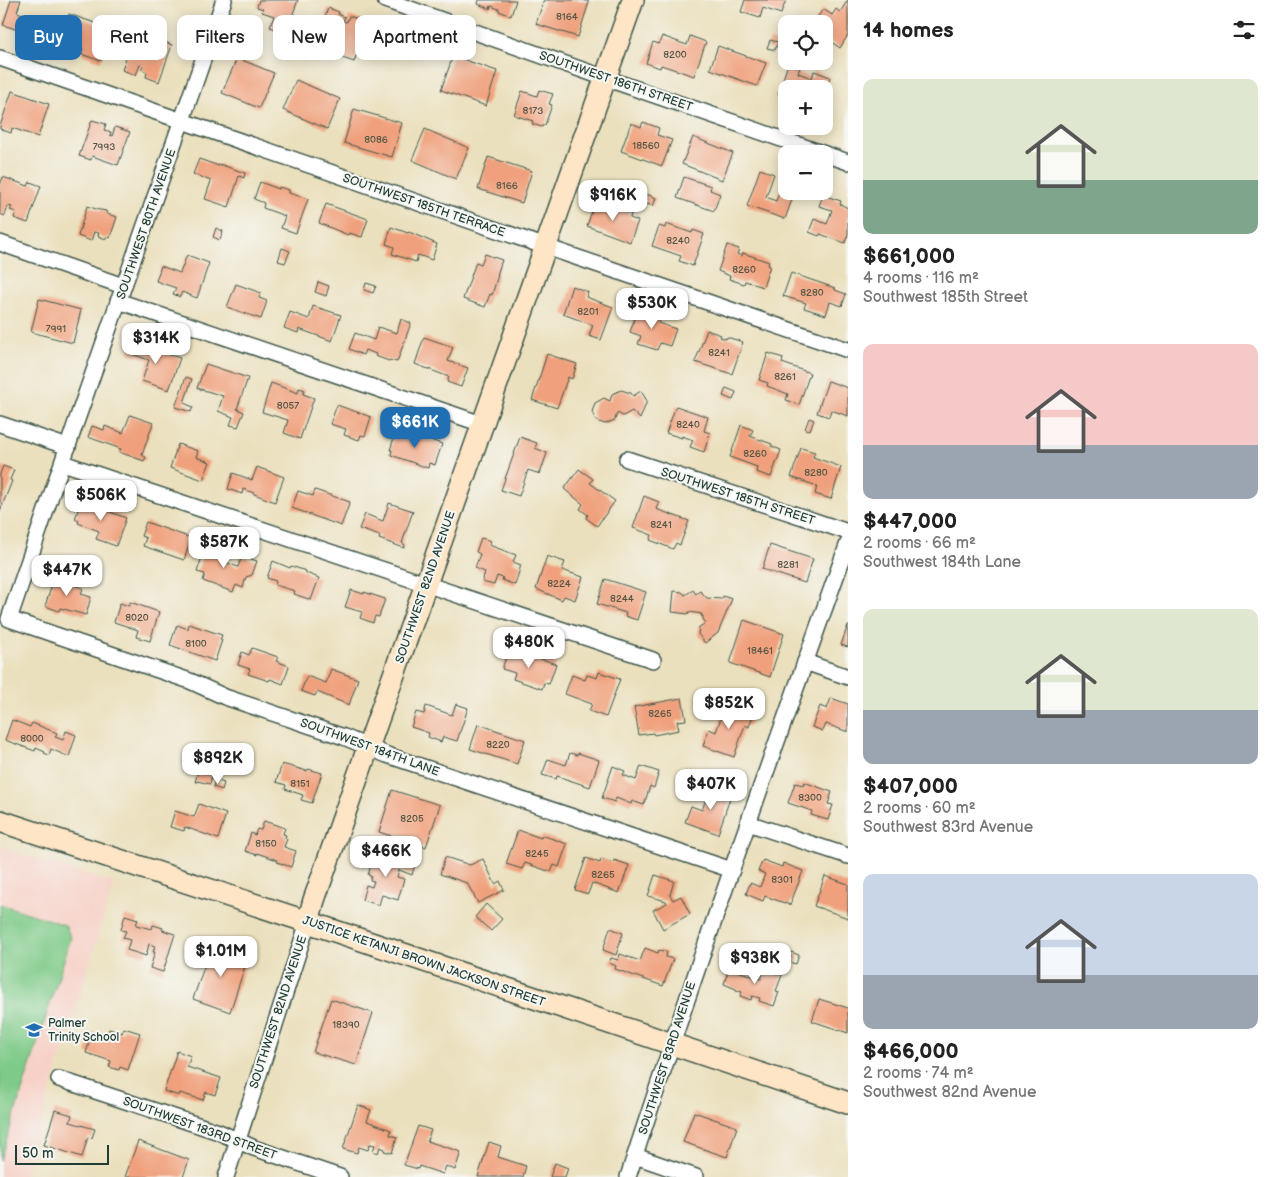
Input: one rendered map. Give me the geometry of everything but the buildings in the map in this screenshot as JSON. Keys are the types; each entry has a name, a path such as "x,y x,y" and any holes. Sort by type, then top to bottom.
{"street":[{"name":"SOUTHWEST 80TH AVENUE","path":"9,619 224,0"},
{"name":"SOUTHWEST 186TH STREET","path":"385,0 848,162"},
{"name":"SOUTHWEST 82ND AVENUE","path":"226,1177 314,900 633,0"},
{"name":"SOUTHWEST 185TH TERRACE","path":"0,58 848,350"},
{"path":"0,244 124,286"},
{"path":"118,301 482,424"},
{"path":"0,424 68,447"},
{"name":"SOUTHWEST 185TH STREET","path":"627,460 848,532"},
{"path":"63,462 653,660"},
{"name":"SOUTHWEST 83RD AVENUE","path":"628,1177 671,1044 848,543"},
{"name":"SOUTHWEST 184TH LANE","path":"9,619 190,681 225,698 344,737 387,755 732,870"},
{"path":"805,662 848,677"},
{"name":"JUSTICE KETANJI BROWN JACKSON STREET","path":"0,821 848,1103"},
{"path":"748,823 848,856"},
{"name":"SOUTHWEST 183RD STREET","path":"59,1079 219,1132 254,1148 340,1177"},
{"path":"635,1156 696,1177"}],"shaded area":[{"name":"Palmer Trinity School","path":"0,847 114,883 24,1177 0,1177"}],"green space":[{"path":"0,904 65,925 71,938 0,1160"}],"place":[{"name":"Palmer Trinity School","path":"34,1030"}]}
